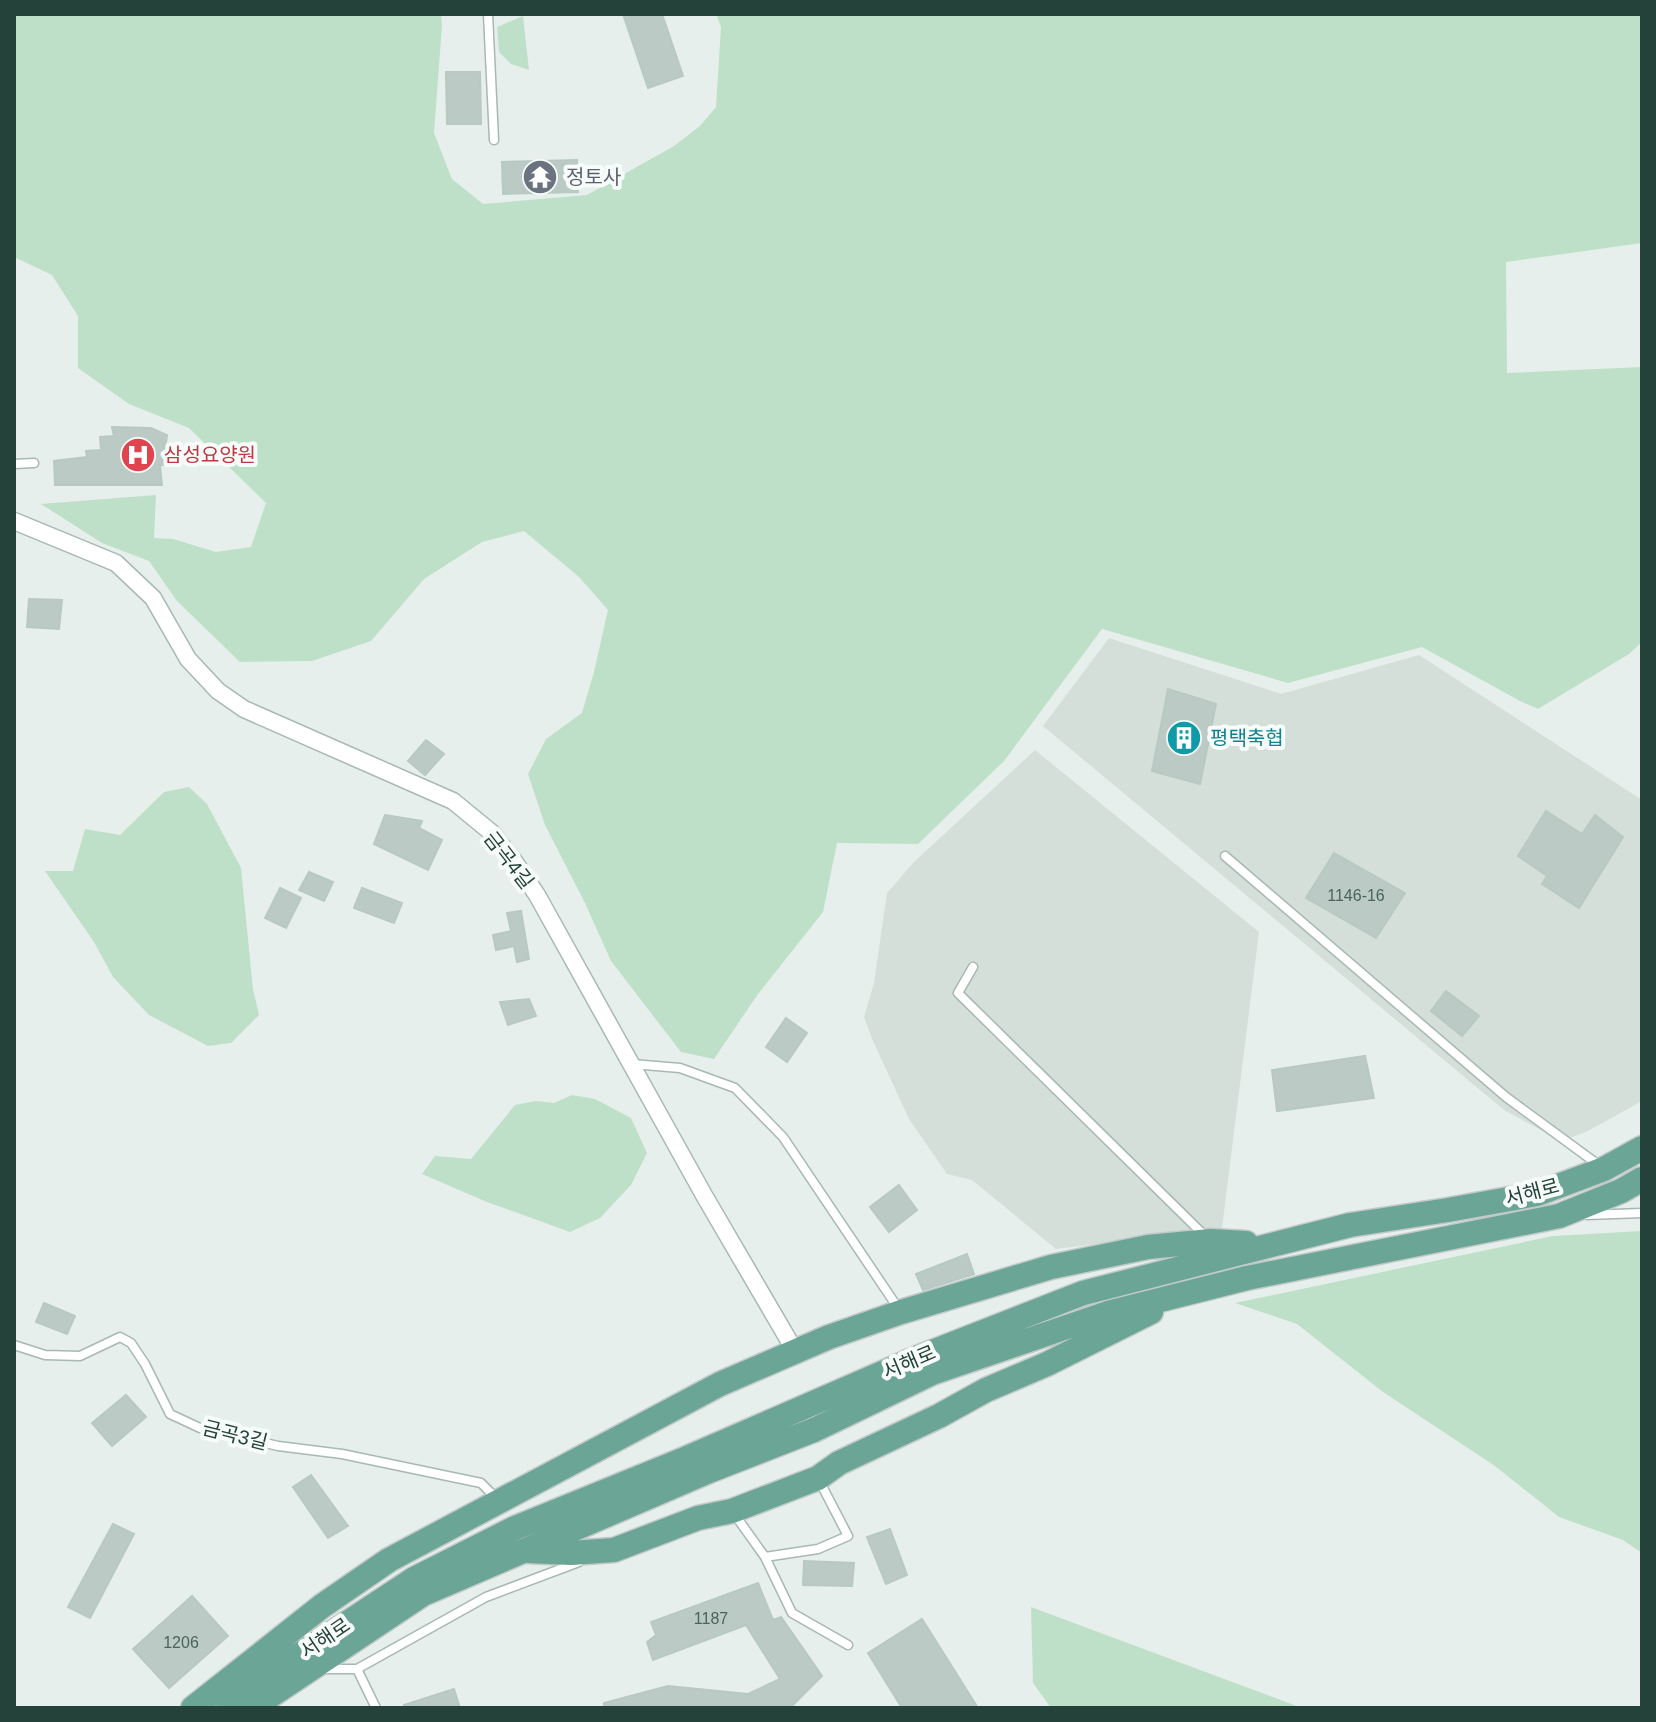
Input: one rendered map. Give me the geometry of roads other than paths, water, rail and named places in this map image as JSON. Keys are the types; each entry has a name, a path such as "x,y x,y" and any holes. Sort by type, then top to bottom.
{"main road":[{"name":"서해로","path":"228,1708 276,1670 414,1579 515,1528 687,1458 917,1358 1083,1293 1350,1225 1537,1194 1604,1169 1642,1148"},
{"name":"서해로","path":"256,1708 423,1594 709,1471 814,1430 932,1373 1108,1313 1247,1278 1559,1216 1621,1191 1642,1179"},
{"path":"193,1708 322,1606 389,1560 720,1384 795,1351 901,1312 1051,1267 1148,1247 1211,1241 1277,1244"},
{"path":"522,1551 571,1553 614,1550 698,1518 732,1511 818,1478 839,1463 1185,1294"}],"street":[{"name":"금곡4길","path":"14,521 116,563 153,598 188,659 218,691 244,709 453,801 492,833 537,895 705,1197 795,1351"}],"lane":[{"path":"488,14 494,140"},
{"path":"14,464 34,463"},
{"path":"1225,856 1506,1097 1604,1169"},
{"path":"973,967 958,993 1211,1241"},
{"path":"631,1064 680,1068 735,1088 783,1137 901,1312"},
{"path":"1559,1216 1642,1213"},
{"name":"금곡3길","path":"14,1345 45,1355 80,1356 120,1337 131,1343 145,1364 170,1414 200,1428 278,1446 342,1454 481,1483 498,1500"},
{"path":"765,1557 818,1549 848,1536 818,1478"},
{"path":"732,1511 765,1557 792,1613 848,1645"},
{"path":"309,1670 357,1669 486,1597 614,1550"},
{"path":"357,1669 376,1708"}],"place":[{"name":"정토사","path":"540,177"},
{"name":"삼성요양원","path":"138,455"},
{"name":"평택축협","path":"1184,738"}]}
